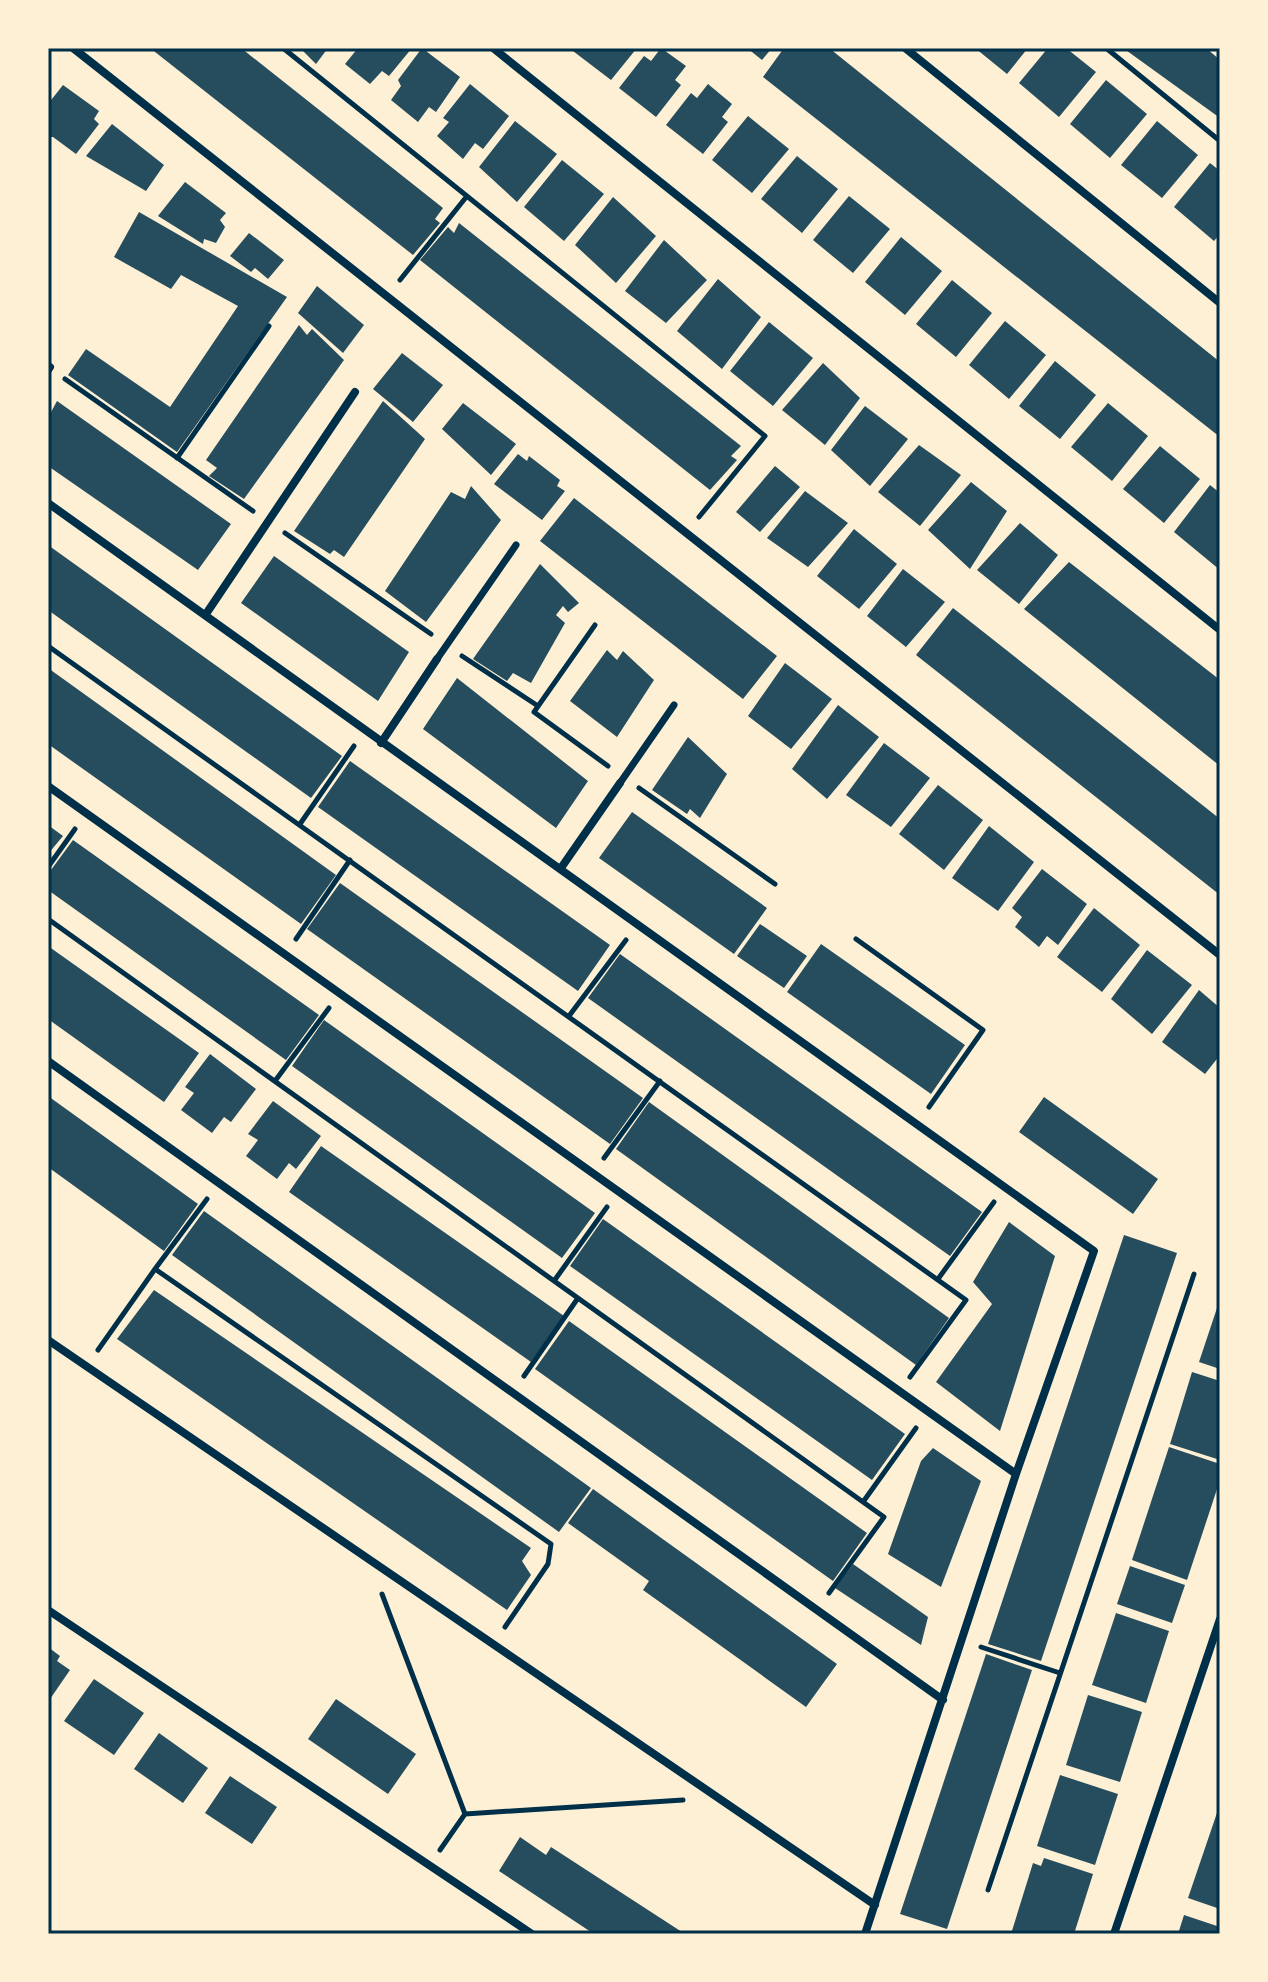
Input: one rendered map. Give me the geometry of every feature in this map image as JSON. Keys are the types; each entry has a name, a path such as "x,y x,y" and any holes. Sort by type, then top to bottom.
{"street":[{"path":"73,48 1220,955"},
{"path":"493,48 1220,630"},
{"path":"905,48 1220,303"},
{"path":"206,614 355,392"},
{"path":"48,503 1094,1251 1016,1474 865,1934"},
{"path":"381,743 516,545"},
{"path":"561,868 674,705"},
{"path":"48,786 1016,1474"},
{"path":"48,1061 943,1700"},
{"path":"48,1340 875,1905"},
{"path":"48,1610 532,1934"},
{"path":"1114,1934 1220,1619"}],"path":[{"path":"283,48 765,436 686,533"},
{"path":"1106,48 1220,141"},
{"path":"387,296 467,196"},
{"path":"177,458 269,326"},
{"path":"49,368 538,706"},
{"path":"48,646 966,1300 900,1391"},
{"path":"300,824 364,731"},
{"path":"48,867 86,813"},
{"path":"285,955 350,860"},
{"path":"48,919 884,1517 817,1610"},
{"path":"569,1016 638,924"},
{"path":"856,939 983,1030 917,1124"},
{"path":"275,1081 339,993"},
{"path":"593,1173 660,1081"},
{"path":"86,1366 219,1183"},
{"path":"938,1279 1005,1187"},
{"path":"554,1281 619,1191"},
{"path":"155,1269 551,1544 548,1564 493,1644"},
{"path":"988,1890 1194,1274"},
{"path":"513,1393 578,1298"},
{"path":"863,1502 928,1411"},
{"path":"369,1560 465,1814"},
{"path":"962,1640 1060,1673"},
{"path":"465,1814 718,1798"},
{"path":"430,1865 465,1814"}],"building":[{"path":"150,48 241,48 443,208 435,219 440,223 413,255"},
{"path":"300,48 328,48 316,64"},
{"path":"358,48 412,48 389,76 382,71 370,84 345,64"},
{"path":"422,48 460,77 436,112 429,107 418,122 391,100 401,86 398,80"},
{"path":"569,48 637,48 611,80"},
{"path":"661,48 686,66 675,80 681,85 656,117 619,88 644,56 651,61"},
{"path":"747,48 772,48 762,60"},
{"path":"784,48 829,48 1220,362 1220,437 763,77"},
{"path":"975,48 1028,48 1007,74"},
{"path":"1048,48 1066,48 1096,72 1059,117 1019,83"},
{"path":"1123,48 1206,48 1220,60 1220,118"},
{"path":"1106,80 1147,114 1110,158 1070,124"},
{"path":"470,84 509,116 483,149 475,143 463,159 437,136 449,122 443,118"},
{"path":"708,84 732,104 722,117 728,122 703,154 666,125 691,93 697,98"},
{"path":"63,85 99,111 94,119 99,124 76,154 53,137 48,137 48,104"},
{"path":"748,116 789,149 752,193 712,160"},
{"path":"515,121 557,154 517,202 479,167"},
{"path":"1157,121 1198,155 1162,198 1121,165"},
{"path":"112,124 164,165 146,191 86,156"},
{"path":"797,156 838,189 802,233 761,199"},
{"path":"562,160 604,194 564,241 524,207"},
{"path":"1210,163 1220,171 1220,234 1214,241 1174,207"},
{"path":"185,182 226,213 220,220 225,227 216,243 204,239 203,244 158,216"},
{"path":"849,196 890,229 853,273 813,240"},
{"path":"613,197 656,236 616,283 575,245"},
{"path":"139,212 287,297 177,452 68,375 86,349 170,407 238,306 181,275 171,289 114,257"},
{"path":"459,223 741,446 731,456 737,460 710,490 420,260 448,227 454,233"},
{"path":"249,233 284,260 268,279 255,268 251,272 230,256"},
{"path":"901,237 942,271 905,315 865,282"},
{"path":"664,240 707,280 666,323 625,291"},
{"path":"718,279 761,317 722,369 677,331"},
{"path":"952,280 992,313 956,357 916,324"},
{"path":"317,286 364,325 343,353 298,313"},
{"path":"1005,321 1046,355 1009,399 969,365"},
{"path":"769,322 813,358 773,406 730,371"},
{"path":"299,325 307,335 312,329 344,360 244,499 209,476 217,468 206,460"},
{"path":"402,353 443,385 413,422 373,389"},
{"path":"1055,361 1096,395 1060,439 1019,406"},
{"path":"823,363 860,398 825,445 782,410"},
{"path":"57,401 231,524 198,570 48,466 48,413"},
{"path":"383,401 425,439 344,557 334,550 330,554 294,531"},
{"path":"463,403 516,444 491,475 442,429"},
{"path":"1108,403 1148,436 1112,481 1071,447"},
{"path":"865,406 908,439 870,486 831,450"},
{"path":"919,445 961,475 920,526 878,492"},
{"path":"1160,446 1200,479 1164,523 1123,489"},
{"path":"518,454 527,461 529,456 560,480 557,486 565,491 542,520 494,484"},
{"path":"775,466 800,487 760,532 736,512"},
{"path":"971,482 1007,511 970,569 928,530"},
{"path":"1210,485 1220,493 1220,570 1174,532"},
{"path":"471,486 501,520 426,622 385,591 451,492 465,499"},
{"path":"805,491 848,523 808,567 767,538"},
{"path":"574,498 777,656 743,699 540,541"},
{"path":"1020,523 1058,555 1019,604 977,570"},
{"path":"854,529 897,564 859,609 817,576"},
{"path":"48,545 342,756 311,798 48,610"},
{"path":"274,556 409,652 378,701 241,603"},
{"path":"1069,562 1220,680 1220,766 1024,609"},
{"path":"540,564 579,603 568,612 563,606 556,615 565,623 531,683 513,673 507,681 473,659"},
{"path":"903,569 945,602 906,647 867,616"},
{"path":"953,608 1220,819 1220,895 916,655"},
{"path":"607,650 617,660 623,651 654,680 617,737 570,701"},
{"path":"785,663 832,699 791,749 748,716"},
{"path":"48,668 336,875 301,924 48,744"},
{"path":"457,678 588,781 556,828 423,729"},
{"path":"838,705 879,737 827,799 792,769"},
{"path":"688,737 727,774 700,818 690,809 687,814 652,790"},
{"path":"884,743 930,778 891,827 846,795"},
{"path":"350,761 610,945 578,991 318,807"},
{"path":"938,785 983,820 944,870 899,834"},
{"path":"632,812 767,908 734,954 599,858"},
{"path":"48,825 63,836 48,854"},
{"path":"989,826 1034,862 998,911 952,878"},
{"path":"73,840 319,1015 286,1060 48,890 48,874"},
{"path":"1042,869 1087,904 1058,945 1047,936 1039,947 1015,927 1022,917 1012,908"},
{"path":"340,883 643,1098 610,1144 307,929"},
{"path":"1094,908 1140,945 1102,992 1057,957"},
{"path":"760,924 807,956 784,988 737,956"},
{"path":"821,944 965,1045 931,1094 787,992"},
{"path":"48,946 199,1053 164,1102 48,1019"},
{"path":"1147,950 1192,985 1152,1034 1111,999"},
{"path":"620,954 982,1212 950,1256 588,998"},
{"path":"1199,990 1220,1008 1220,1055 1205,1074 1162,1042"},
{"path":"324,1020 595,1213 562,1258 292,1066"},
{"path":"210,1054 256,1089 231,1122 224,1117 212,1133 181,1110 194,1093 185,1087"},
{"path":"48,1096 198,1204 164,1251 48,1167"},
{"path":"1044,1097 1158,1179 1133,1214 1019,1132"},
{"path":"273,1101 321,1136 296,1169 289,1163 277,1179 246,1156 258,1140 248,1134"},
{"path":"649,1102 949,1318 916,1365 616,1149"},
{"path":"321,1146 564,1316 531,1362 289,1192"},
{"path":"204,1211 591,1488 559,1532 172,1255"},
{"path":"603,1219 905,1434 872,1480 570,1266"},
{"path":"1009,1222 1055,1256 1000,1431 936,1382 992,1304 973,1282"},
{"path":"1124,1235 1177,1253 1041,1661 988,1644"},
{"path":"154,1290 531,1548 522,1561 531,1575 507,1610 117,1339"},
{"path":"1220,1299 1220,1369 1199,1362"},
{"path":"569,1321 867,1533 833,1581 535,1369"},
{"path":"1192,1372 1220,1381 1220,1460 1170,1444"},
{"path":"1169,1447 1220,1464 1220,1480 1187,1580 1132,1560"},
{"path":"933,1448 981,1481 941,1587 888,1554 921,1461"},
{"path":"593,1489 837,1664 806,1707 643,1590 649,1581 568,1523"},
{"path":"853,1564 928,1617 921,1645 835,1588"},
{"path":"1130,1566 1185,1585 1172,1623 1117,1604"},
{"path":"1116,1613 1169,1631 1146,1703 1092,1685"},
{"path":"48,1647 60,1656 57,1661 70,1670 48,1702"},
{"path":"986,1654 1032,1670 947,1929 900,1914"},
{"path":"94,1679 144,1713 114,1755 64,1721"},
{"path":"1088,1695 1142,1712 1120,1782 1066,1765"},
{"path":"336,1699 416,1754 388,1794 308,1739"},
{"path":"159,1733 208,1768 183,1803 134,1769"},
{"path":"1060,1775 1118,1794 1095,1865 1037,1846"},
{"path":"230,1776 277,1807 252,1844 205,1813"},
{"path":"1220,1804 1220,1909 1188,1898"},
{"path":"520,1837 546,1855 551,1847 685,1934 594,1934 499,1871"},
{"path":"1044,1858 1093,1874 1074,1934 1011,1934 1033,1863 1041,1866"},
{"path":"1184,1915 1220,1927 1220,1934 1178,1934"}]}
